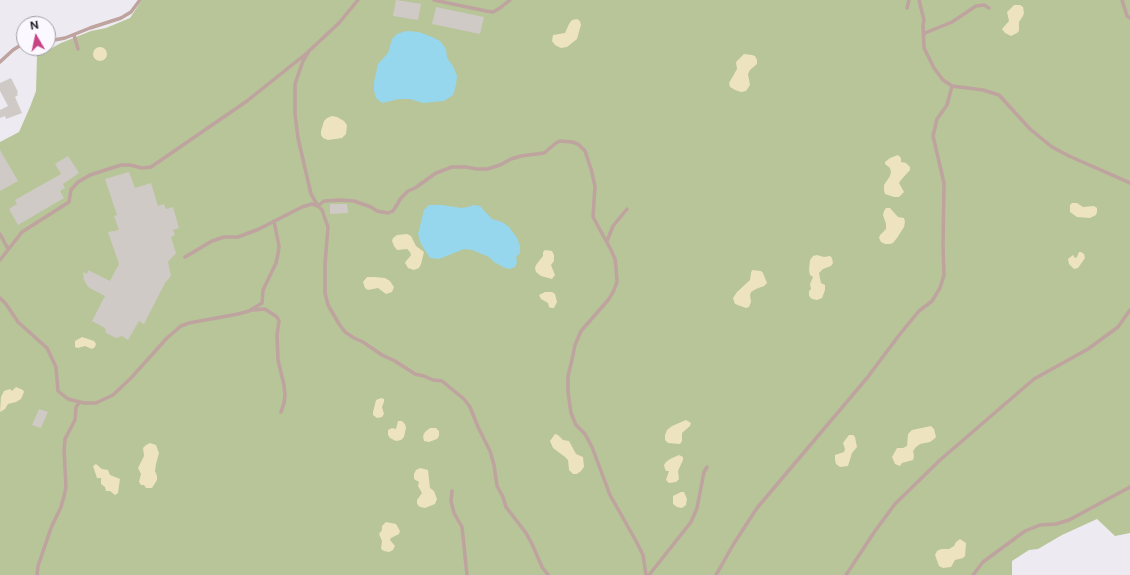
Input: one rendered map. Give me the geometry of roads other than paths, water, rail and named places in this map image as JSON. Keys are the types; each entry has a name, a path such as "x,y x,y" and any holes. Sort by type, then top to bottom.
{"lane":[{"path":"56,40 65,38 121,18 131,12 140,0"},
{"path":"0,260 22,232 69,202 71,190 78,182 90,175 121,165 130,165 142,168 151,167 247,101 309,51 339,23 358,0"},
{"path":"434,0 493,12 510,0"},
{"path":"907,8 909,0"},
{"path":"919,0 924,20 924,48 934,68 943,80 952,86 983,90 999,95 1030,129 1052,146 1069,156 1130,183"},
{"path":"1122,0 1127,16 1130,18"},
{"path":"923,38 925,33 952,22 976,6 984,5 988,8"},
{"path":"74,35 78,49"},
{"path":"0,62 16,48"},
{"path":"309,51 303,61 296,84 295,114 298,138 311,194 322,210 328,227 325,264 325,293 328,305 345,332 415,374 442,381 464,399 470,407 490,451 497,486 503,496 506,507 526,533 542,567 548,575"},
{"path":"716,575 757,508 867,378 900,334 919,312 932,301 940,288 944,275 944,183 933,136 937,119 947,105 952,86"},
{"path":"318,206 324,202 340,200 354,201 371,207 377,211 388,213 393,212 401,198 408,191 441,171 452,167 466,167 477,170 487,169 521,156 544,152 556,143 566,141 572,142 585,151 595,186 593,217 615,259 617,282 609,299 581,331 575,345 568,376 568,392 571,413 576,425 585,434 592,447 610,495 636,541 642,555 646,575"},
{"path":"185,257 212,241 224,237 238,237 312,204 318,206"},
{"path":"606,241 613,226 626,210"},
{"path":"249,311 262,304 265,286 276,263 278,246 274,221"},
{"path":"0,234 8,249"},
{"path":"0,298 18,322 47,348 56,367 58,391 68,399 80,402 96,402 113,395 131,378 167,338 181,326 189,323 265,309 278,321 278,360 283,377 284,390 284,403 281,412"},
{"path":"846,575 871,536 895,504 940,460 1034,379 1088,349 1118,327 1130,310"},
{"path":"37,575 38,566 64,496 66,487 64,450 65,439 75,420 74,413 80,402"},
{"path":"649,575 691,522 697,508 704,472 707,467"},
{"path":"973,575 983,562 1026,531 1040,525 1056,524 1070,520 1130,488"},
{"path":"452,491 451,501 454,513 462,528 467,575"}],"water":[{"path":"406,31 419,32 432,37 440,41 446,49 447,58 453,66 457,76 453,95 444,101 423,103 410,99 399,99 382,103 376,98 374,82 378,64 388,53 392,39 397,34"},
{"path":"429,205 442,205 461,208 474,205 480,206 492,219 502,222 509,227 517,238 520,246 520,253 516,257 517,262 515,267 510,269 505,268 494,262 489,257 472,250 464,249 439,259 430,258 421,244 418,234 424,210"}]}
